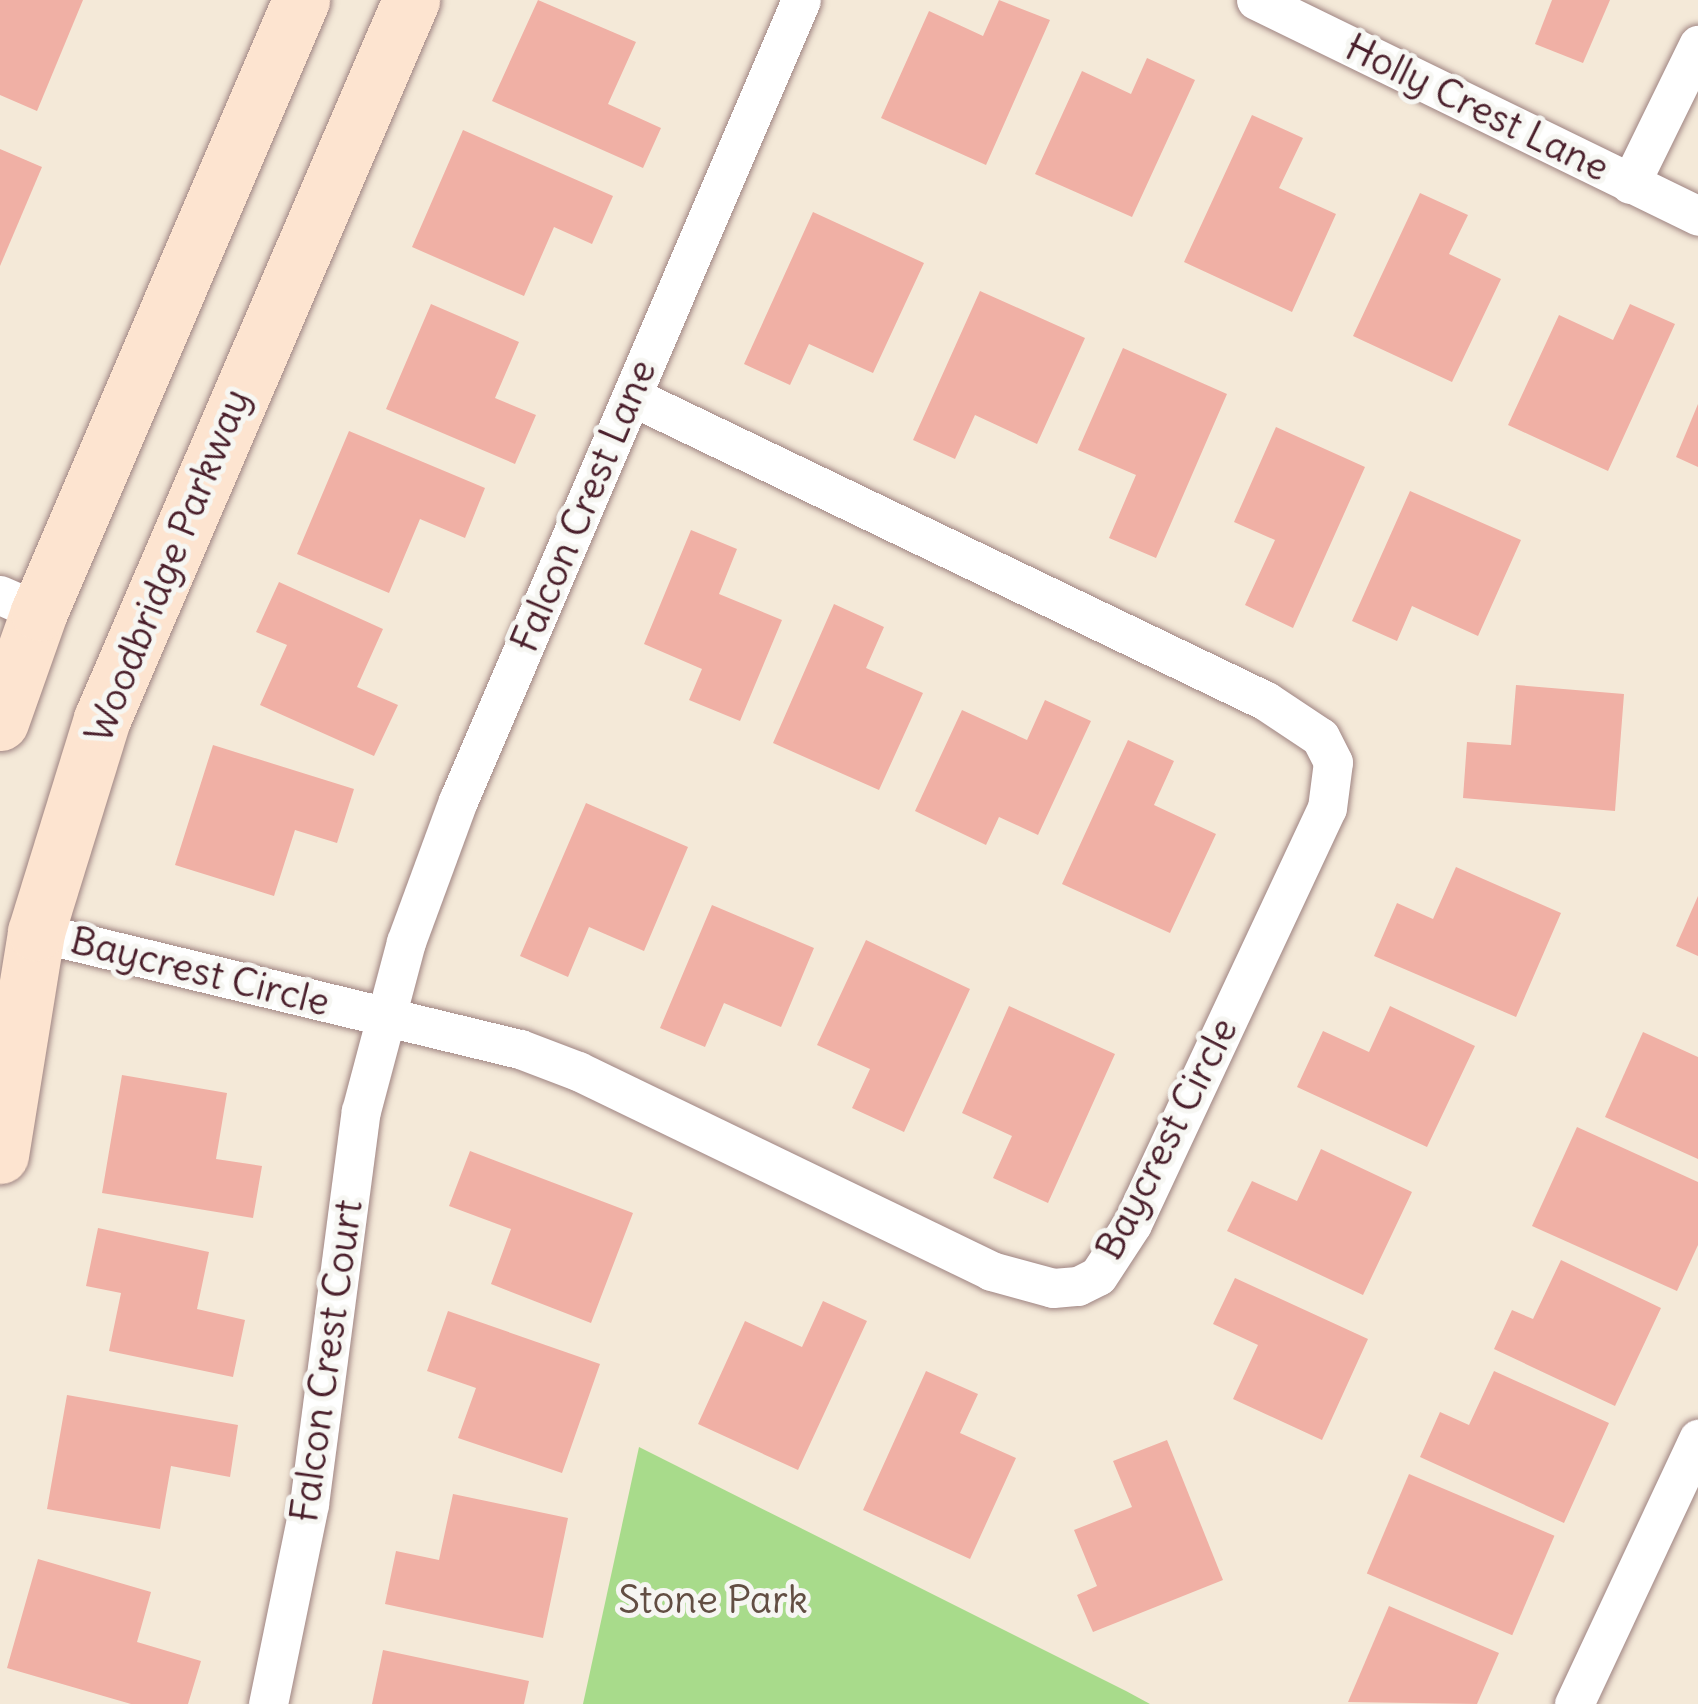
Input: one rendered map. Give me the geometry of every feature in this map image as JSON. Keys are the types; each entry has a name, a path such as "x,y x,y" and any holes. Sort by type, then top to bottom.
{"main road":[{"path":"0,722 20,603 301,0"},
{"name":"Woodbridge Parkway","path":"0,1155 37,932 102,719 410,0"}],"street":[{"name":"Falcon Crest Lane","path":"386,1019 429,870 801,0"},
{"name":"Holly Crest Lane","path":"1256,0 1698,216"},
{"path":"1630,184 1698,45"},
{"name":"Baycrest Circle","path":"37,932 520,1049 578,1071 991,1271 1027,1285 1078,1286 1098,1276 1132,1224 1327,808 1333,762 1320,737 1298,718 631,396"},
{"name":"Falcon Crest Court","path":"268,1704 316,1458 361,1111 386,1019"},
{"path":"1574,1704 1696,1448"}],"green space":[{"name":"Stone Park","path":"639,1447 1126,1691 1150,1704 583,1704"}],"building":[{"path":"0,0 83,0 37,111 0,95"},
{"path":"538,0 636,42 608,104 661,128 643,168 492,101"},
{"path":"999,0 1050,20 986,165 881,118 929,11 983,36"},
{"path":"1552,0 1610,0 1583,63 1535,44"},
{"path":"1147,58 1195,80 1132,217 1035,174 1082,71 1131,94"},
{"path":"1252,115 1303,138 1279,188 1336,214 1292,312 1184,262"},
{"path":"463,130 613,196 592,244 554,227 524,296 412,247"},
{"path":"0,149 42,167 0,266"},
{"path":"1420,193 1468,215 1449,254 1501,279 1452,382 1353,336"},
{"path":"813,212 924,263 873,373 809,344 790,385 744,364"},
{"path":"980,291 1085,338 1037,444 975,415 955,459 913,440"},
{"path":"431,304 519,342 495,398 536,415 515,464 386,409"},
{"path":"1630,304 1675,324 1608,471 1508,425 1559,315 1613,340"},
{"path":"1123,348 1227,394 1156,558 1109,538 1136,475 1078,450"},
{"path":"1698,404 1698,467 1676,457"},
{"path":"1276,427 1365,467 1293,628 1245,605 1275,540 1234,522"},
{"path":"349,431 485,488 465,538 420,519 389,593 297,554"},
{"path":"1410,491 1521,540 1478,636 1412,606 1397,641 1352,621"},
{"path":"691,530 737,549 719,594 782,620 740,721 689,700 702,669 644,644"},
{"path":"279,582 383,629 357,687 398,705 374,756 260,705 287,645 256,632"},
{"path":"834,604 884,627 866,668 923,693 879,790 773,743"},
{"path":"1516,685 1624,694 1615,811 1463,798 1467,742 1511,745"},
{"path":"1045,700 1091,721 1038,835 999,817 986,845 915,811 962,710 1027,740"},
{"path":"1128,740 1174,761 1154,805 1216,834 1170,933 1062,884"},
{"path":"213,745 354,789 337,843 295,830 274,896 175,865"},
{"path":"586,803 688,847 644,951 589,927 568,977 520,956"},
{"path":"1456,867 1561,913 1516,1017 1374,956 1397,903 1433,919"},
{"path":"1698,896 1698,956 1676,946"},
{"path":"712,905 814,948 781,1027 724,1003 705,1047 660,1028"},
{"path":"866,940 970,989 904,1132 852,1108 870,1069 817,1045"},
{"path":"1009,1006 1115,1054 1048,1203 993,1178 1012,1136 962,1113"},
{"path":"1390,1006 1475,1046 1427,1147 1297,1087 1323,1031 1369,1052"},
{"path":"1643,1032 1698,1057 1698,1159 1605,1117"},
{"path":"122,1075 227,1093 216,1159 262,1166 253,1218 102,1193"},
{"path":"1577,1127 1698,1182 1698,1245 1677,1291 1532,1226"},
{"path":"1321,1149 1412,1192 1363,1295 1227,1231 1252,1181 1297,1201"},
{"path":"470,1151 633,1213 591,1323 491,1284 511,1229 449,1206"},
{"path":"98,1228 209,1252 197,1309 245,1320 233,1377 109,1351 121,1293 86,1286"},
{"path":"1561,1260 1661,1308 1615,1406 1494,1349 1512,1310 1533,1319"},
{"path":"1235,1278 1368,1339 1322,1440 1233,1399 1258,1345 1213,1324"},
{"path":"823,1301 867,1321 798,1470 698,1424 745,1321 802,1347"},
{"path":"448,1311 600,1364 562,1473 458,1438 476,1388 427,1371"},
{"path":"926,1371 978,1394 960,1433 1016,1458 970,1559 863,1510"},
{"path":"1494,1371 1609,1423 1564,1523 1420,1457 1440,1412 1469,1425"},
{"path":"67,1395 238,1425 230,1477 171,1466 160,1529 47,1509"},
{"path":"1167,1440 1223,1580 1093,1632 1077,1595 1097,1586 1074,1530 1132,1507 1113,1461"},
{"path":"1409,1474 1554,1536 1512,1635 1367,1573"},
{"path":"453,1494 568,1518 543,1638 385,1604 396,1551 439,1560"},
{"path":"38,1559 151,1592 137,1642 201,1661 188,1704 131,1704 7,1668"},
{"path":"1389,1606 1499,1653 1477,1704 1348,1702"},
{"path":"383,1650 529,1681 524,1704 372,1704"}]}
